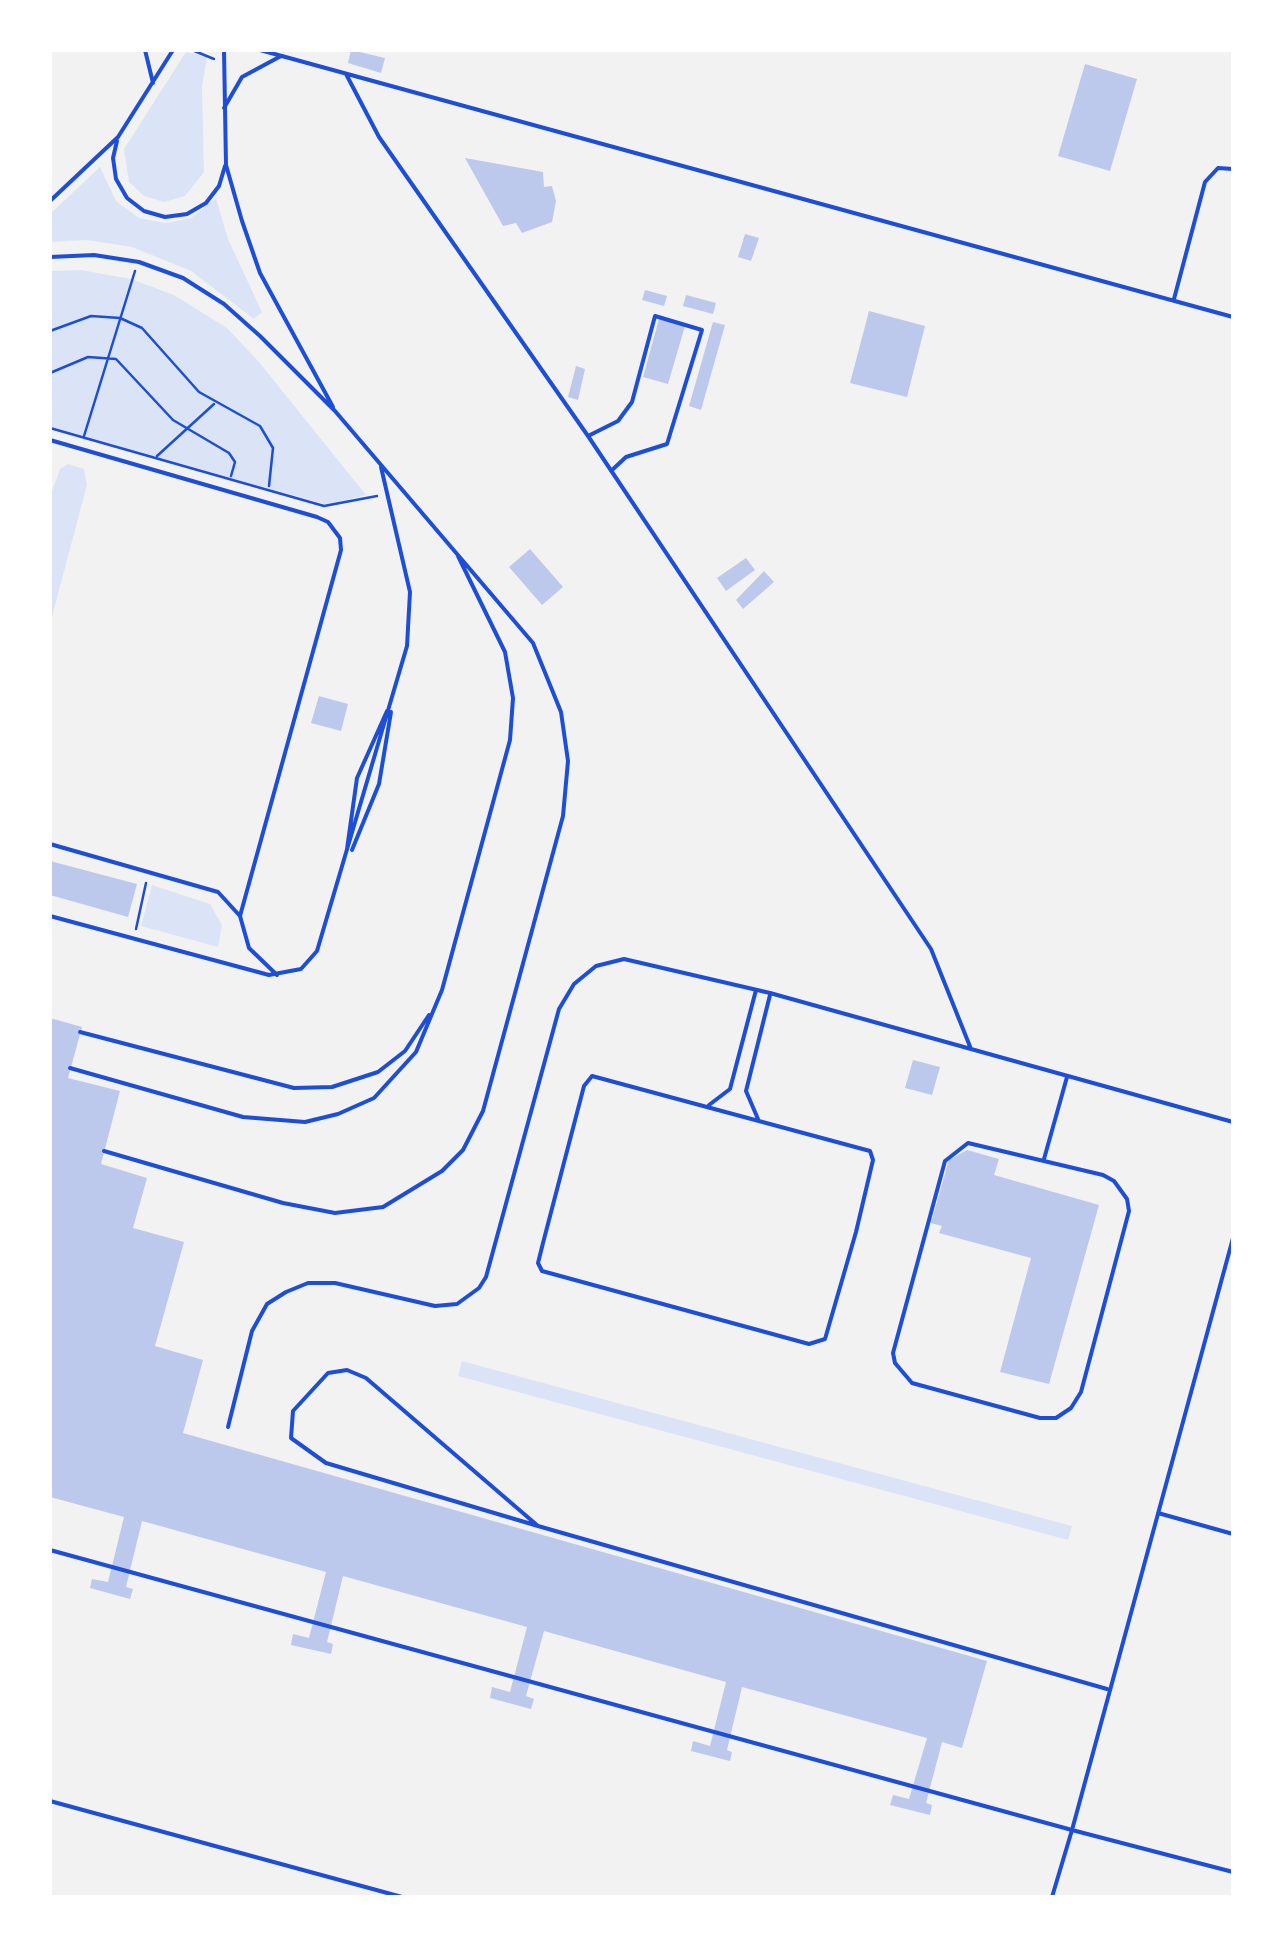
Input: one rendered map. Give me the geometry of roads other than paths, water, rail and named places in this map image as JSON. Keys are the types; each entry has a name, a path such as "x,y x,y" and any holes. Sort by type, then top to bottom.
{"lane":[{"path":"145,50 153,84"},
{"path":"50,201 118,136 173,50"},
{"path":"224,50 226,165 260,274 336,411"},
{"path":"260,50 1233,317"},
{"path":"223,112 242,77 280,56"},
{"path":"346,74 379,137 588,436 931,949 971,1050"},
{"path":"118,136 113,158 116,179 127,198 144,211 176,215 206,203 219,186 226,165"},
{"path":"1174,300 1205,182 1218,168 1233,169"},
{"path":"50,257 94,256 138,262 182,278 224,304 336,411 533,643 561,712 568,761 563,816 474,1130 442,1171 383,1207 336,1213 283,1204 104,1152"},
{"path":"588,436 618,421 632,402 655,316 702,330 667,444 626,457 611,471"},
{"path":"50,440 317,517 328,522 340,538 342,550 240,916"},
{"path":"50,916 278,975 302,969 318,951 407,646 410,592 403,548 385,495 381,467"},
{"path":"70,1068 243,1117 305,1122 338,1114 374,1098 395,1080 416,1052 442,990 510,740 513,698 495,626 454,549"},
{"path":"347,859 380,784 391,704"},
{"path":"347,859 357,778 391,704"},
{"path":"50,844 218,892 240,916 249,948 278,975"},
{"path":"228,1427 252,1331 267,1304 286,1292 308,1284 335,1283 435,1306 457,1304 479,1288 486,1278 559,1010 574,984 596,966 624,959 770,993 1233,1122"},
{"path":"80,1032 294,1088 332,1087 378,1072 405,1051 442,990"},
{"path":"708,1105 730,1090 756,990"},
{"path":"758,1119 746,1091 770,993"},
{"path":"598,1076 708,1105 867,1148 872,1155 834,1320 825,1339 809,1344 542,1271 538,1263 586,1080 598,1076"},
{"path":"1044,1160 1067,1076"},
{"path":"968,1142 1044,1160 1114,1180 1123,1190 1129,1211 1080,1392 1072,1408 1056,1418 1040,1418 912,1383 899,1370 893,1353 944,1160 968,1142"},
{"path":"1052,1897 1233,1238"},
{"path":"538,1526 366,1378 347,1370 328,1374 293,1410 292,1438 304,1452 326,1463 538,1526 1107,1689"},
{"path":"1158,1513 1233,1534"},
{"path":"50,1550 1233,1872"},
{"path":"50,1801 402,1897"}]}
